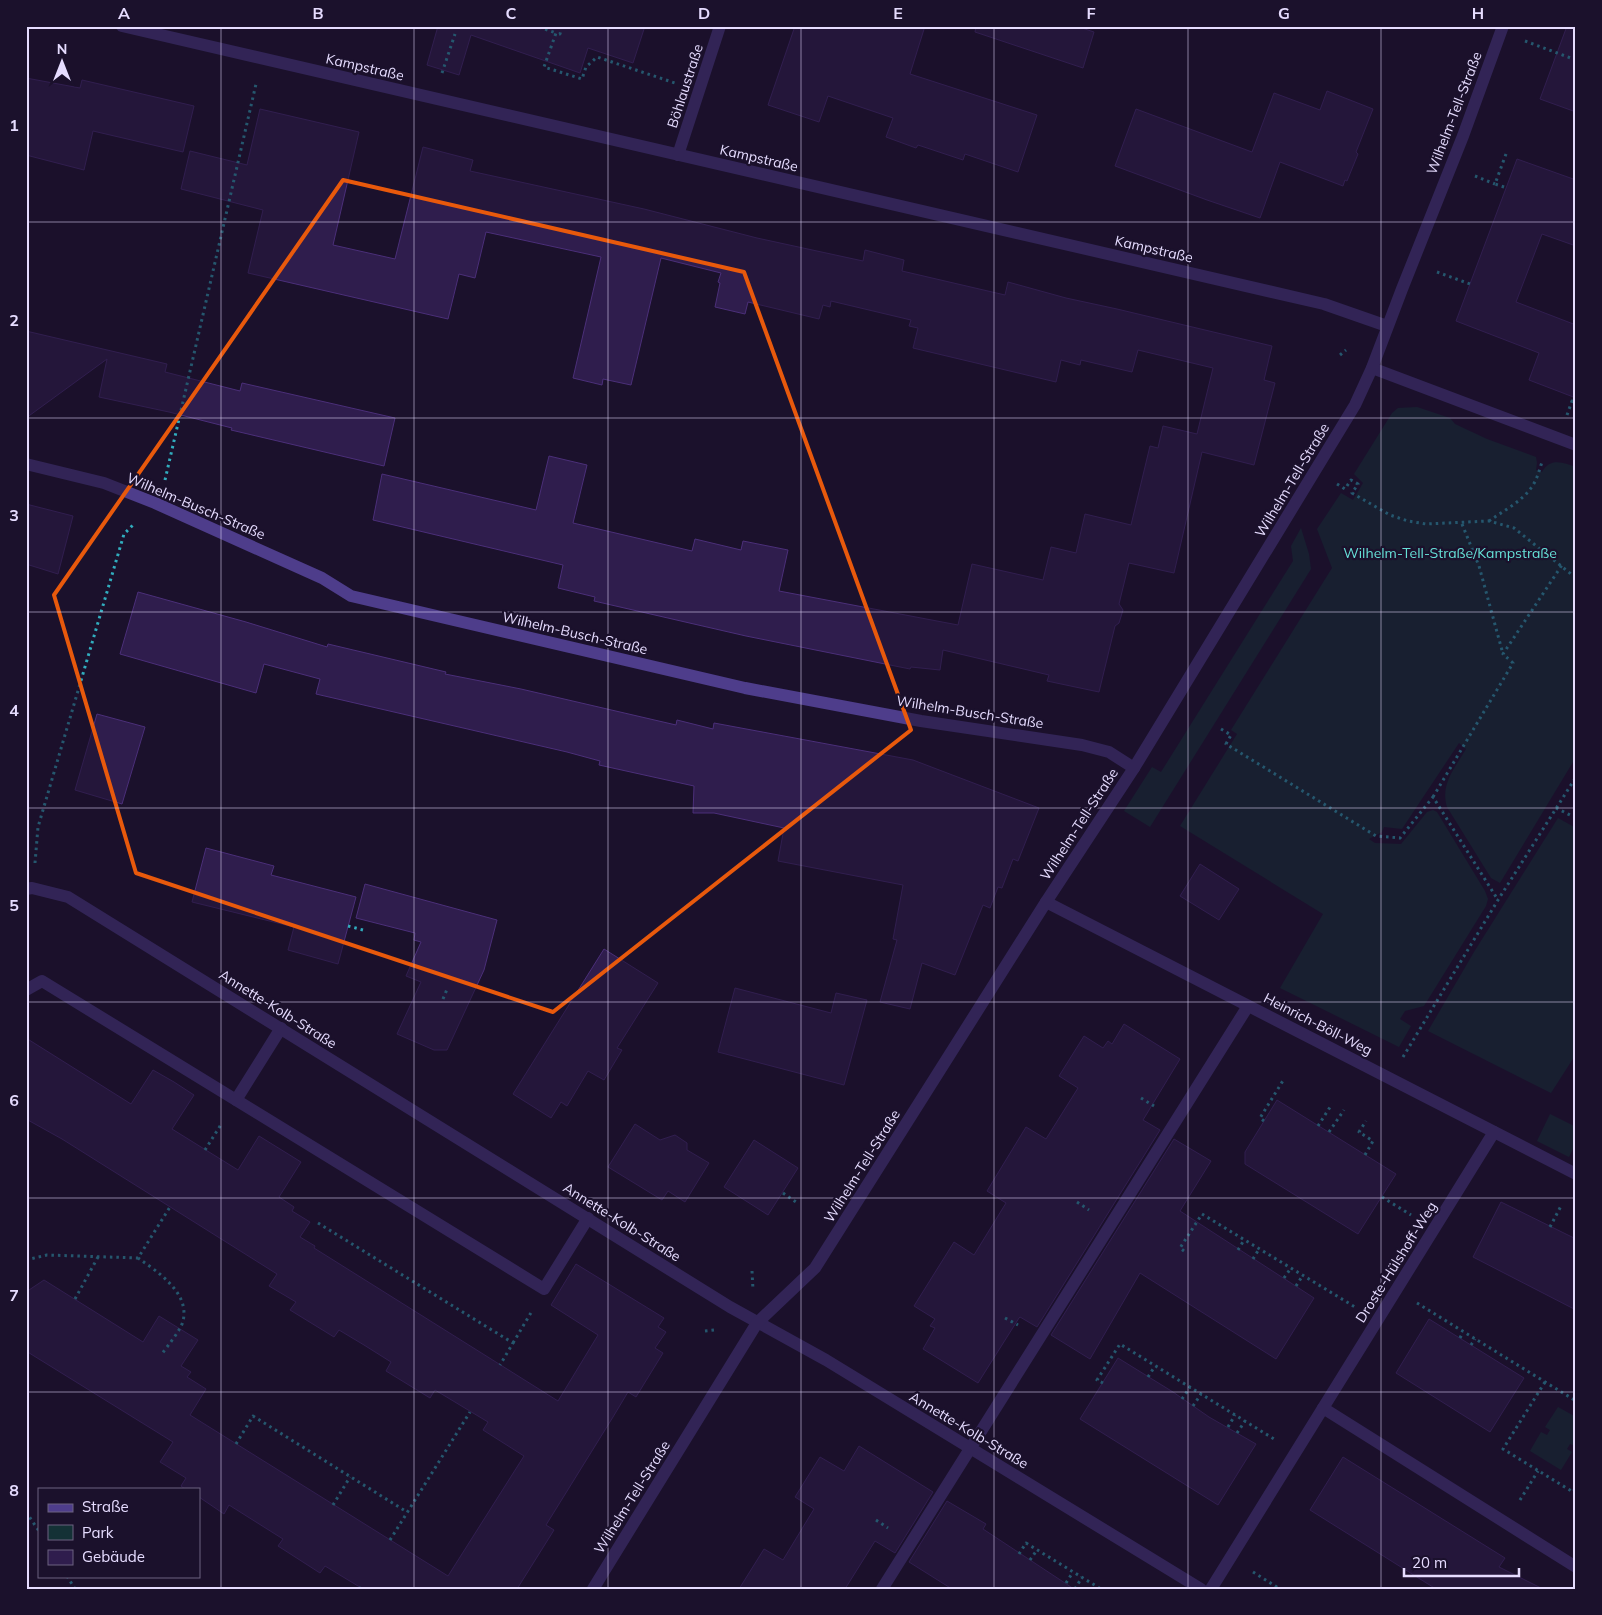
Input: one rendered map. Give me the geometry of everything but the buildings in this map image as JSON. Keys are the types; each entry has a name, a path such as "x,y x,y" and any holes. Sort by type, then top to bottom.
{"street":[{"name":"Kampstraße","path":"122,26 1324,304 1388,326"},
{"name":"Böhlaustraße","path":"678,155 720,26"},
{"name":"Wilhelm-Tell-Straße","path":"593,1589 757,1323 815,1268 1046,902 1134,768 1355,405 1372,368 1463,136 1503,26"},
{"path":"1372,368 1576,445"},
{"name":"Wilhelm-Busch-Straße","path":"26,464 104,483 155,503 322,578 351,596 745,688 921,721 1082,745 1109,752 1134,768"},
{"name":"Annette-Kolb-Straße","path":"26,889 32,888 68,897 757,1323 826,1360 1201,1589"},
{"name":"Heinrich-Böll-Weg","path":"1046,902 1576,1174"},
{"path":"26,990 42,980 544,1289 588,1218"},
{"path":"882,1589 1248,1006"},
{"path":"236,1100 281,1028"},
{"name":"Droste-Hülshoff-Weg","path":"1211,1589 1494,1132"},
{"path":"1323,1408 1576,1567"}],"path":[{"path":"538,27 560,34 562,26"},
{"path":"556,33 544,67 582,79 586,67 596,57 671,82"},
{"path":"442,72 455,34"},
{"path":"1529,42 1576,60"},
{"path":"166,480 257,81"},
{"path":"1495,184 1506,154"},
{"path":"1483,179 1507,188"},
{"path":"1443,274 1470,284"},
{"path":"1340,355 1346,350"},
{"path":"1565,419 1572,401 1576,403"},
{"path":"1489,521 1516,503 1531,488 1537,478 1542,462"},
{"path":"1333,481 1345,489 1351,480 1358,484 1352,493 1390,516 1426,524 1462,524 1489,521 1514,528 1576,578"},
{"path":"1221,729 1232,735 1226,744 1376,836 1400,838 1432,797 1513,663 1504,654 1479,566 1462,524"},
{"path":"34,870 38,828 124,534 127,531"},
{"path":"1504,654 1562,565"},
{"path":"1390,1079 1498,900 1576,776"},
{"path":"1432,797 1498,900"},
{"path":"1556,808 1576,818"},
{"path":"348,926 363,930"},
{"path":"443,999 448,987"},
{"path":"1264,1121 1260,1118 1284,1079"},
{"path":"205,1150 236,1100"},
{"path":"1318,1126 1332,1104"},
{"path":"1329,1132 1344,1110"},
{"path":"1365,1155 1373,1141 1359,1132 1366,1122"},
{"path":"783,1193 796,1202"},
{"path":"1382,1197 1433,1229"},
{"path":"1550,1226 1562,1204"},
{"path":"138,1258 170,1207"},
{"path":"1184,1251 1180,1248 1202,1214 1377,1320"},
{"path":"318,1223 514,1343"},
{"path":"1238,1250 1244,1240"},
{"path":"1253,1259 1259,1249"},
{"path":"26,1260 47,1255 138,1258 158,1271 177,1291 184,1308 183,1322 162,1354"},
{"path":"75,1299 98,1257"},
{"path":"1284,1278 1291,1268"},
{"path":"752,1271 753,1288"},
{"path":"1296,1286 1303,1275"},
{"path":"500,1365 544,1289"},
{"path":"1396,1290 1576,1401"},
{"path":"705,1331 713,1330"},
{"path":"1460,1338 1463,1332"},
{"path":"1471,1345 1475,1339"},
{"path":"1102,1383 1097,1380 1120,1344 1296,1452"},
{"path":"1148,1377 1155,1366"},
{"path":"1545,1382 1503,1449 1573,1492 1576,1487"},
{"path":"1182,1399 1190,1387"},
{"path":"1194,1406 1201,1394"},
{"path":"390,1540 470,1412"},
{"path":"1228,1427 1235,1415"},
{"path":"236,1444 253,1416 407,1512"},
{"path":"1237,1433 1245,1421"},
{"path":"1505,1522 1538,1471"},
{"path":"333,1505 350,1477"},
{"path":"26,1512 38,1530"},
{"path":"1020,1554 1026,1543 1101,1589"},
{"path":"1030,1560 1037,1550"},
{"path":"1066,1583 1073,1572"},
{"path":"1075,1588 1082,1577"},
{"path":"68,1578 75,1589"}],"highlighted area":[{"path":"343,180 744,272 911,730 553,1012 136,873 54,595"}],"green space":[{"name":"Wilhelm-Tell-Straße/Kampstraße","path":"1417,407 1450,418 1455,424 1487,439 1536,457 1536,470 1542,472 1549,465 1557,462 1576,467 1576,757 1500,883 1491,878 1447,807 1445,791 1447,784 1466,749 1459,743 1402,829 1384,827 1382,832 1369,839 1375,843 1401,844 1427,812 1433,810 1437,812 1488,899 1486,906 1424,1006 1405,1011 1400,1019 1411,1026 1399,1047 1280,988 1323,914 1180,826 1237,734 1231,730 1332,568 1317,529 1341,493 1353,500 1363,483 1354,474 1392,413 1398,408"},
{"path":"1301,528 1309,554 1311,569 1150,827 1124,811 1152,767 1161,772 1293,561 1291,546"},
{"path":"1558,818 1576,828 1576,1054 1551,1093 1428,1031 1474,952"},
{"path":"1550,1114 1576,1127 1576,1143 1569,1157 1537,1141"},
{"path":"1558,1407 1576,1417 1576,1446 1570,1444 1567,1449 1572,1452 1561,1470 1530,1451 1541,1432 1547,1435 1550,1430 1545,1427"}]}
